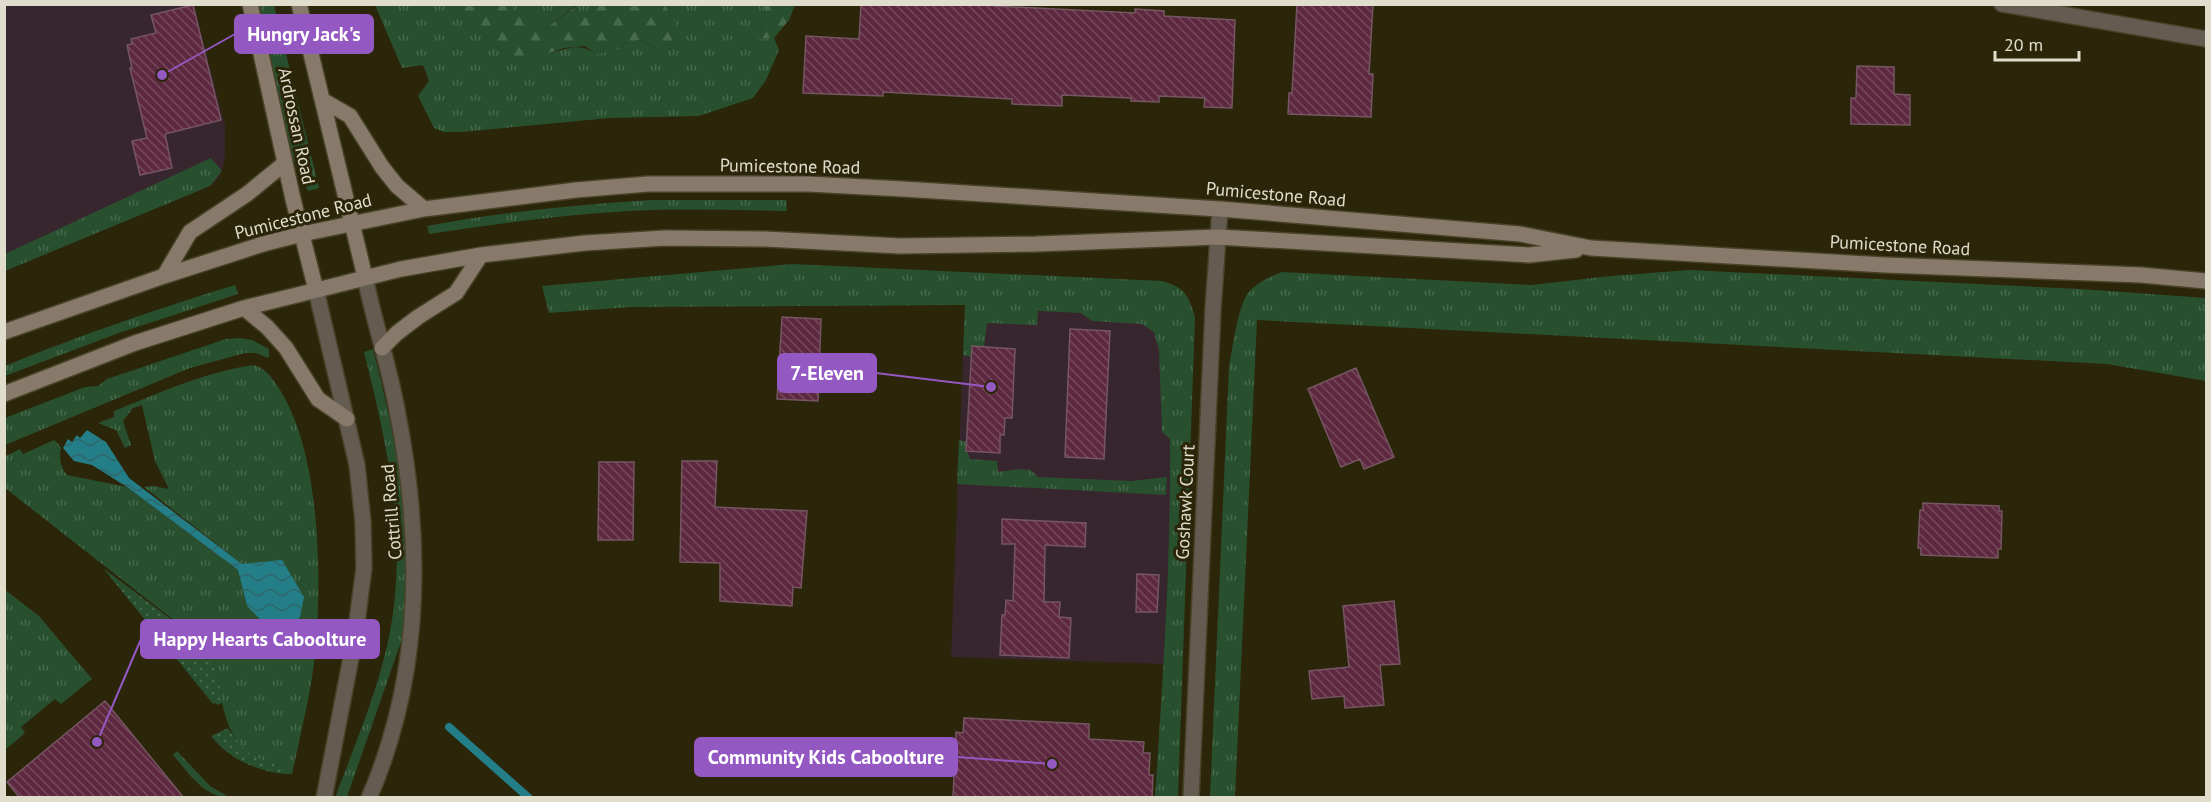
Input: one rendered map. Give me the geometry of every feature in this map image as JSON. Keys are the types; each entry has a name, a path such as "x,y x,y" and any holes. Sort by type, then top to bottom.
{"main road":[{"name":"Ardrossan Road","path":"250,4 316,290"},
{"name":"Ardrossan Road","path":"299,4 352,223"},
{"path":"324,101 350,116 392,180 424,208"},
{"path":"164,276 190,232 247,195 285,163"},
{"name":"Pumicestone Road","path":"4,332 164,276 302,234 424,208 648,184 820,184 1220,209 1520,234 1591,248 1886,265 2141,275 2206,281"},
{"name":"Cottrill Road","path":"352,223 365,277"},
{"name":"Pumicestone Road","path":"4,394 135,343 244,308 401,268 481,255 585,243 665,238 765,239 900,246 1036,244 1218,237 1529,255 1591,248"},
{"path":"382,348 418,317 456,293 481,255"},
{"path":"244,308 267,327 286,348 318,399 347,419"}],"street":[{"path":"2002,4 2206,39"},
{"name":"Goshawk Court","path":"1191,798 1213,309 1220,209"},
{"name":"Cottrill Road","path":"365,277 397,407 409,476 413,522 415,606 400,701 369,798"},
{"name":"Cottrill Road","path":"316,290 357,465 363,522 364,568 355,637 324,798"}],"shaded area":[{"path":"5,5 194,5 225,126 225,155 222,171 216,181 210,186 5,271"},
{"path":"965,305 1153,317 1170,383 1171,495 1164,664 951,657"}],"green space":[{"path":"256,5 274,5 319,188 308,191 289,148 276,100"},
{"path":"375,5 460,5 472,27 481,32 507,56 541,55 577,47 596,54 618,49 626,42 636,39 656,48 676,25 665,5 763,5 765,10 759,39 774,38 779,50 766,80 753,98 699,116 610,118 444,132 434,128 418,96 429,81 423,65 402,68"},
{"path":"460,5 512,5 512,10 535,20 545,29 576,6 582,20 600,5 665,5 676,25 687,32 685,41 679,48 656,48 639,40 626,42 618,49 596,54 585,46 564,48 524,62 507,56 481,32 472,27"},
{"path":"512,5 600,5 582,20 575,6 545,29 535,20 512,10"},
{"path":"763,5 795,5 789,20 774,38 759,39 765,10"},
{"path":"211,158 222,171 210,186 5,271 5,254"},
{"path":"650,200 786,200 787,211 623,211 539,219 429,234 427,226 538,210"},
{"path":"792,264 1162,281 1176,286 1184,293 1195,317 1178,797 1155,797 1168,574 1170,439 1162,432 1159,350 1154,332 1142,324 1092,321 1081,313 1038,311 1037,325 987,323 984,347 972,357 963,355 965,305 630,307 549,313 542,286"},
{"path":"1690,270 2080,289 2206,298 2206,381 2107,364 1257,320 1235,797 1210,797 1229,366 1239,316 1249,292 1260,283 1282,272 1531,285"},
{"path":"235,285 238,294 116,334 5,376 5,366 119,323"},
{"path":"226,339 252,340 269,349 268,358 256,353 245,353 190,368 5,445 5,418 85,387 98,386 107,379"},
{"path":"373,349 390,421 403,493 408,565 406,602 402,639 347,797 335,798 378,679 394,605 396,541 391,477 364,352"},
{"path":"255,365 263,369 272,379 293,415 309,474 317,539 316,648 308,702 292,774 285,774 285,766 253,757 234,738 223,709 212,650 5,488 4,457 20,449 23,454 54,440 61,447 61,462 67,475 127,487 238,570 247,606 242,564 144,487 169,489 155,461 142,405 133,408 123,421 131,445 125,448 116,430 98,423 114,417 114,411 183,384 219,372"},
{"path":"959,440 967,442 970,459 997,461 998,472 1019,469 1031,470 1038,477 1131,481 1167,477 1166,495 957,484"},
{"path":"103,568 212,650 223,702 218,705 213,704"},
{"path":"4,589 39,616 92,679 61,704 55,699 21,727 25,733 5,750"},
{"path":"228,728 245,750 265,761 285,766 285,774 254,767 226,751 211,736"},
{"path":"177,751 210,786 229,797 212,793 197,783 173,755"}],"water":[{"path":"87,430 106,442 129,478 242,564 282,560 304,597 300,617 292,628 266,625 247,606 238,570 127,487 92,465 74,461 63,448 68,439 72,442 77,435 80,438"}],"building":[{"path":"861,4 994,4 994,6 1135,13 1135,9 1164,11 1164,16 1235,20 1232,108 1204,107 1205,98 1159,96 1159,102 1131,101 1131,98 1062,95 1062,106 1012,104 1012,99 883,92 883,96 803,93 806,36 859,39"},
{"path":"1297,4 1373,4 1369,74 1373,74 1371,117 1288,114 1289,93 1292,93"},
{"path":"193,5 221,120 165,134 172,168 140,175 132,141 147,138 130,68 132,68 127,45 132,44 131,39 156,33 151,15"},
{"path":"1857,66 1894,67 1894,94 1910,95 1910,125 1851,124 1851,98 1856,98"},
{"path":"782,317 821,319 818,401 777,399"},
{"path":"1070,329 1110,331 1104,459 1065,457"},
{"path":"972,346 1015,349 1012,418 1005,418 1004,435 1000,435 1000,453 966,451"},
{"path":"1356,368 1394,457 1364,469 1360,459 1341,467 1308,389"},
{"path":"682,461 717,461 715,507 807,511 801,588 793,587 792,606 720,601 720,563 680,562"},
{"path":"599,462 634,462 633,540 598,540"},
{"path":"1923,503 1999,506 1999,511 2002,511 2001,549 1998,549 1998,558 1921,555 1921,548 1918,548 1920,510 1923,510"},
{"path":"1002,519 1086,523 1085,547 1045,545 1044,602 1060,602 1059,617 1071,618 1069,658 1000,655 1002,615 1005,615 1006,600 1013,601 1015,544 1002,544"},
{"path":"1137,574 1159,575 1157,612 1136,612"},
{"path":"1394,601 1400,664 1380,665 1384,705 1345,708 1344,696 1312,699 1309,671 1349,667 1343,606"},
{"path":"105,701 184,798 20,798 7,782"},
{"path":"964,718 1089,724 1089,739 1144,742 1143,753 1150,753 1149,775 1153,775 1152,798 953,798 956,732 963,733"}],"waterway":[{"path":"449,727 529,798"}],"place":[{"name":"Hungry Jack's","path":"162,75"},
{"name":"7-Eleven","path":"991,387"},
{"name":"Happy Hearts Caboolture","path":"97,742"},
{"name":"Community Kids Caboolture","path":"1052,764"}]}
